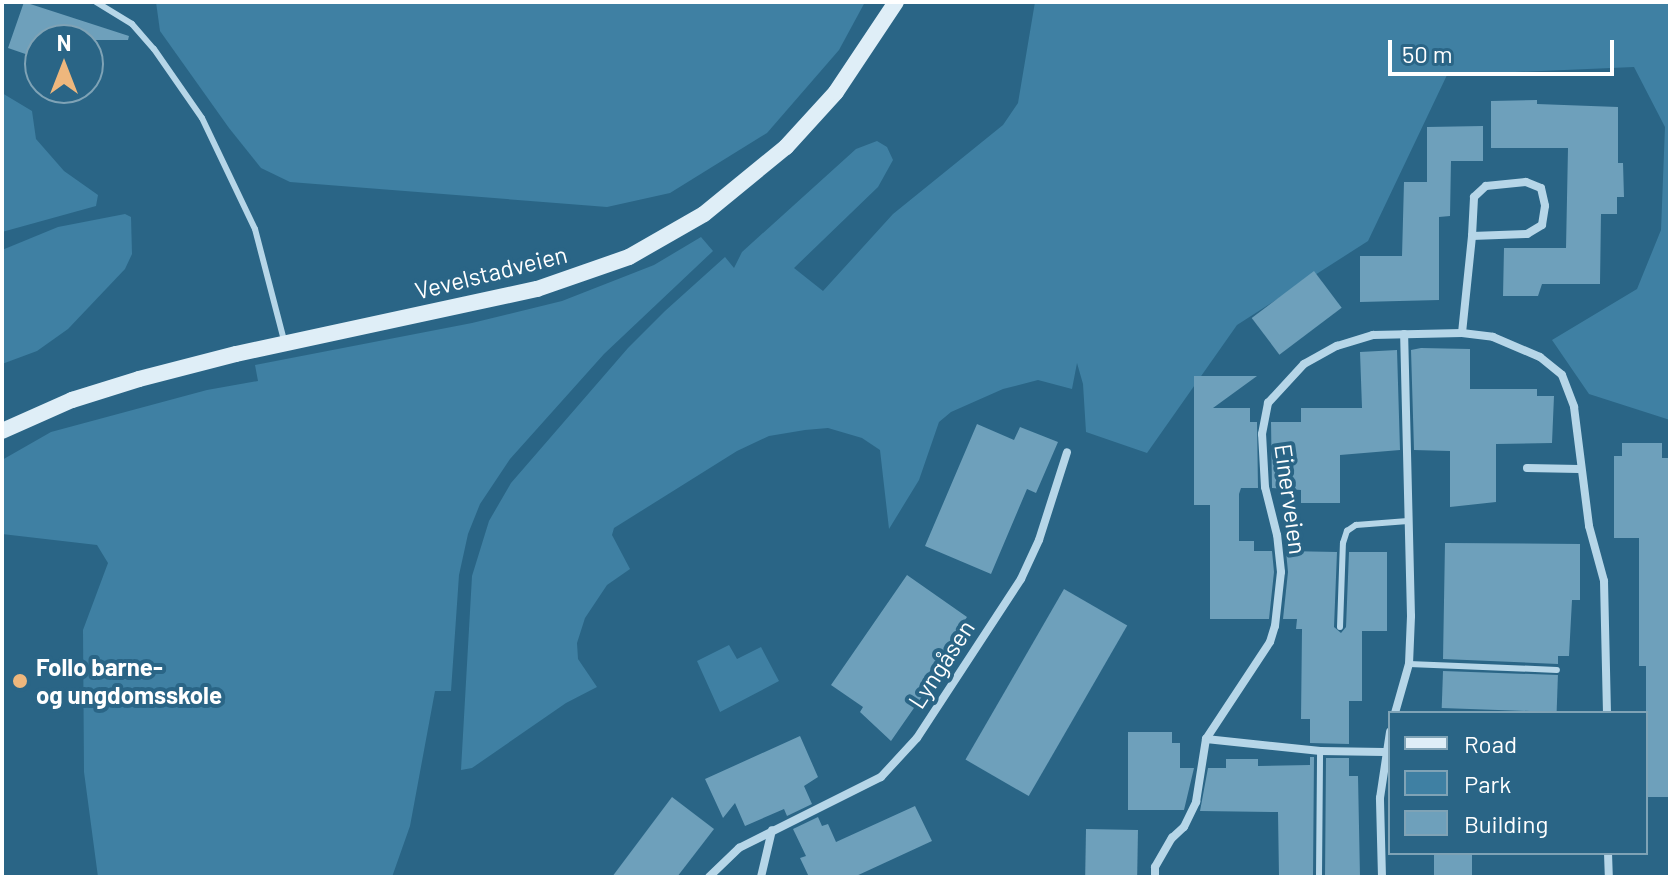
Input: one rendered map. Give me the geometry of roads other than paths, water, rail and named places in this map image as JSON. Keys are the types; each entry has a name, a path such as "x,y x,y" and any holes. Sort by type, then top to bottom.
{"main road":[{"name":"Vevelstadveien","path":"2,431 101,390 285,344 537,289 629,257 670,235 737,189 797,136 836,92 896,2"}],"street":[{"path":"1462,333 1474,197 1486,186 1526,182 1541,188 1545,206 1542,225 1536,231 1472,236"},
{"name":"Einerveien","path":"1155,877 1155,867 1196,802 1206,739 1270,642 1275,626 1281,572 1277,535 1265,487 1262,434 1268,403 1304,364 1337,346 1373,335 1462,333 1493,337 1554,365 1562,375 1574,407 1579,469 1604,581 1607,711"},
{"path":"1396,711 1409,664 1404,334"},
{"name":"Lyngåsen","path":"709,877 739,848 881,777 917,738 1021,579 1039,540 1067,452"},
{"path":"1527,468 1579,469"},
{"path":"1206,739 1320,751 1384,752"},
{"path":"1382,877 1380,798 1388,739"},
{"path":"761,877 772,830"},
{"path":"1608,855 1609,877"}],"lane":[{"path":"96,2 132,24 154,49 202,118 255,229 285,344"},
{"path":"1340,627 1343,543 1347,531 1356,525 1408,521"},
{"path":"1409,664 1557,670"},
{"path":"1319,875 1320,751"}],"place":[{"name":"Follo barne- og ungdomsskole","path":"20,681"}]}
